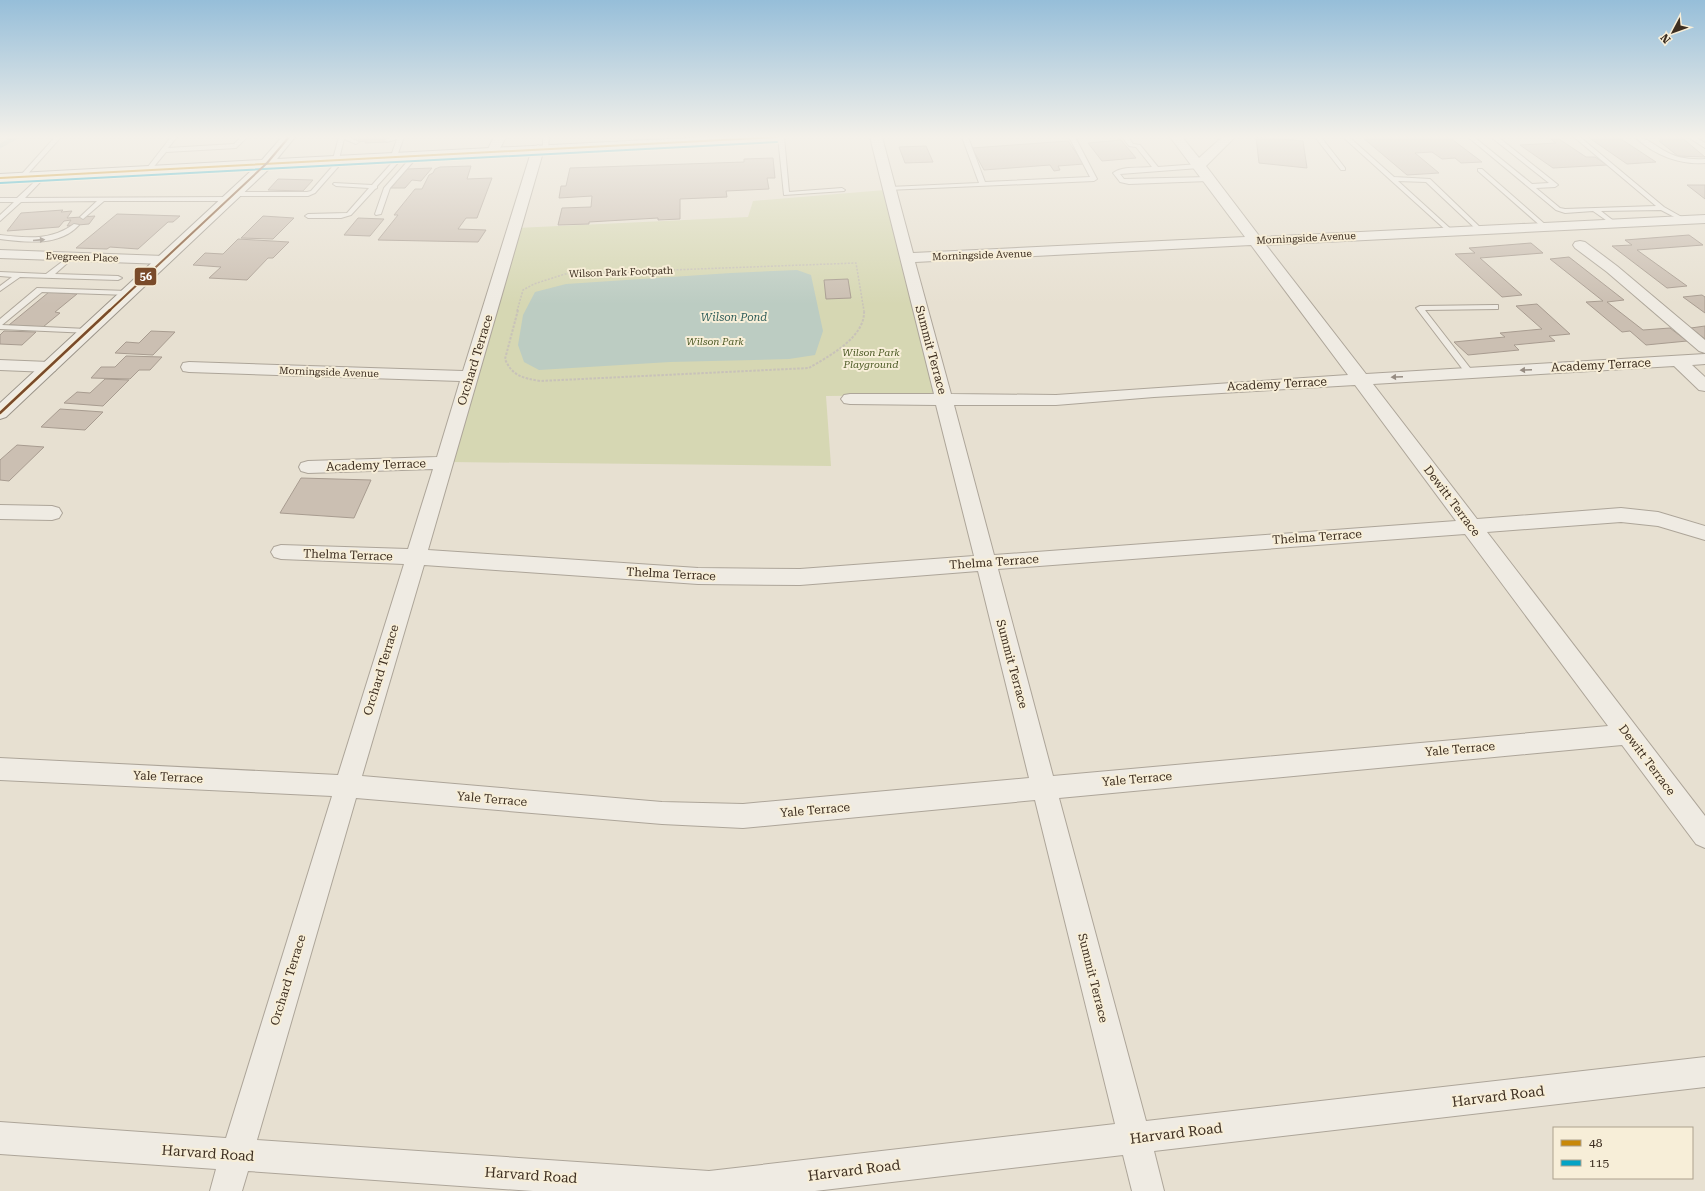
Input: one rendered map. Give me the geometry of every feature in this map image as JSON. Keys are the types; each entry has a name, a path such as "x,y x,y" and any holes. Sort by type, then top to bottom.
{"main road":[{"path":"0,413 235,193"}],"street":[{"name":"Orchard Terrace","path":"226,1191 415,557 528,193"},
{"name":"Summit Terrace","path":"890,193 1148,1191"},
{"name":"Dewitt Terrace","path":"1219,193 1705,836"},
{"name":"Morningside Avenue","path":"907,258 1705,219"},
{"path":"1580,245 1612,269 1705,348"},
{"name":"Evegreen Place","path":"0,254 164,260"},
{"name":"Academy Terrace","path":"850,398 1056,400 1154,392 1705,359"},
{"path":"1678,361 1705,386"},
{"path":"0,365 49,367"},
{"name":"Morningside Avenue","path":"189,367 470,376"},
{"name":"Academy Terrace","path":"308,467 444,463"},
{"path":"0,512 52,514"},
{"name":"Thelma Terrace","path":"281,552 415,557 698,576 800,577 1470,525 1621,515 1658,519 1705,533"},
{"name":"Yale Terrace","path":"0,769 347,786 662,813 743,816 1628,734"},
{"name":"Harvard Road","path":"0,1138 236,1156 709,1187 1705,1072"}],"lane":[{"path":"0,219 26,193"},
{"path":"0,200 231,196 308,194 312,193"},
{"path":"308,216 341,216 349,214 369,193"},
{"path":"378,214 385,193"},
{"path":"786,193 786,194 806,193"},
{"path":"1408,193 1450,231"},
{"path":"1441,193 1480,230"},
{"path":"1506,193 1545,227"},
{"path":"1539,193 1558,209 1565,211 1662,208"},
{"path":"1644,193 1662,208 1684,220"},
{"path":"83,217 104,199"},
{"path":"1594,209 1613,223"},
{"path":"0,237 28,241 41,240 62,235 76,225"},
{"path":"48,276 71,257"},
{"path":"0,274 118,278"},
{"path":"0,289 18,275"},
{"path":"0,323 40,290 128,293"},
{"path":"1470,373 1420,308 1495,307"},
{"path":"0,327 87,331"}],"path":[{"name":"Wilson Park Footpath","path":"856,263 864,320 860,330 818,363 809,368 797,370 540,381 522,378 509,370 505,359 523,290 565,274 856,263"}],"green space":[{"name":"Wilson Park","path":"854,193 886,193 938,395 826,396 831,466 450,462 517,228 748,217 753,201"}],"water":[{"name":"Wilson Pond","path":"797,270 811,275 823,331 815,355 789,359 670,362 539,370 524,362 518,345 523,315 535,292 566,284"}],"building":[{"path":"412,193 487,193 477,218 466,218 458,229 486,230 478,242 378,240 398,215 394,215"},
{"path":"560,193 726,193 727,197 680,199 680,219 658,220 658,218 558,225 562,208 591,207 592,196 559,198"},
{"path":"1697,193 1705,193 1705,199"},
{"path":"63,210 61,212 72,211 67,218 95,216 89,224 67,226 71,220 64,221 59,227 7,231 21,213"},
{"path":"117,214 180,216 173,222 168,222 138,249 110,247 107,249 76,248"},
{"path":"263,216 294,218 273,239 241,238"},
{"path":"358,218 384,219 370,236 344,235"},
{"path":"1689,235 1703,245 1637,250 1687,286 1667,288 1612,246 1632,245 1625,240"},
{"path":"238,239 289,242 273,258 268,258 247,280 209,278 221,267 193,265 205,253 223,254"},
{"path":"1531,243 1543,253 1480,258 1522,295 1502,297 1455,254 1475,253 1469,248"},
{"path":"1569,257 1624,300 1607,302 1643,330 1670,328 1687,341 1646,345 1630,331 1622,332 1586,302 1603,301 1550,259"},
{"path":"848,279 851,298 826,299 824,280"},
{"path":"49,292 77,294 55,312 60,313 43,327 9,325"},
{"path":"1702,295 1705,297 1705,313 1683,297"},
{"path":"1537,304 1570,334 1549,336 1555,341 1514,345 1519,350 1468,355 1454,342 1505,337 1500,333 1542,329 1516,306"},
{"path":"1705,326 1705,339 1691,328"},
{"path":"4,331 36,332 22,345 0,344 0,335"},
{"path":"151,331 175,332 153,355 115,353 126,342 139,343"},
{"path":"126,356 162,357 150,370 139,370 130,379 91,378 101,367 115,367"},
{"path":"105,379 129,380 103,406 64,403 77,392 90,393"},
{"path":"60,409 103,412 85,430 41,427"},
{"path":"17,445 44,447 9,481 0,480 0,460"},
{"path":"301,478 371,480 354,518 280,513"}],"transit line":[{"name":"56","path":"0,413 235,193"}],"park label":[{"name":"Wilson Park Playground","path":"871,358"}]}
